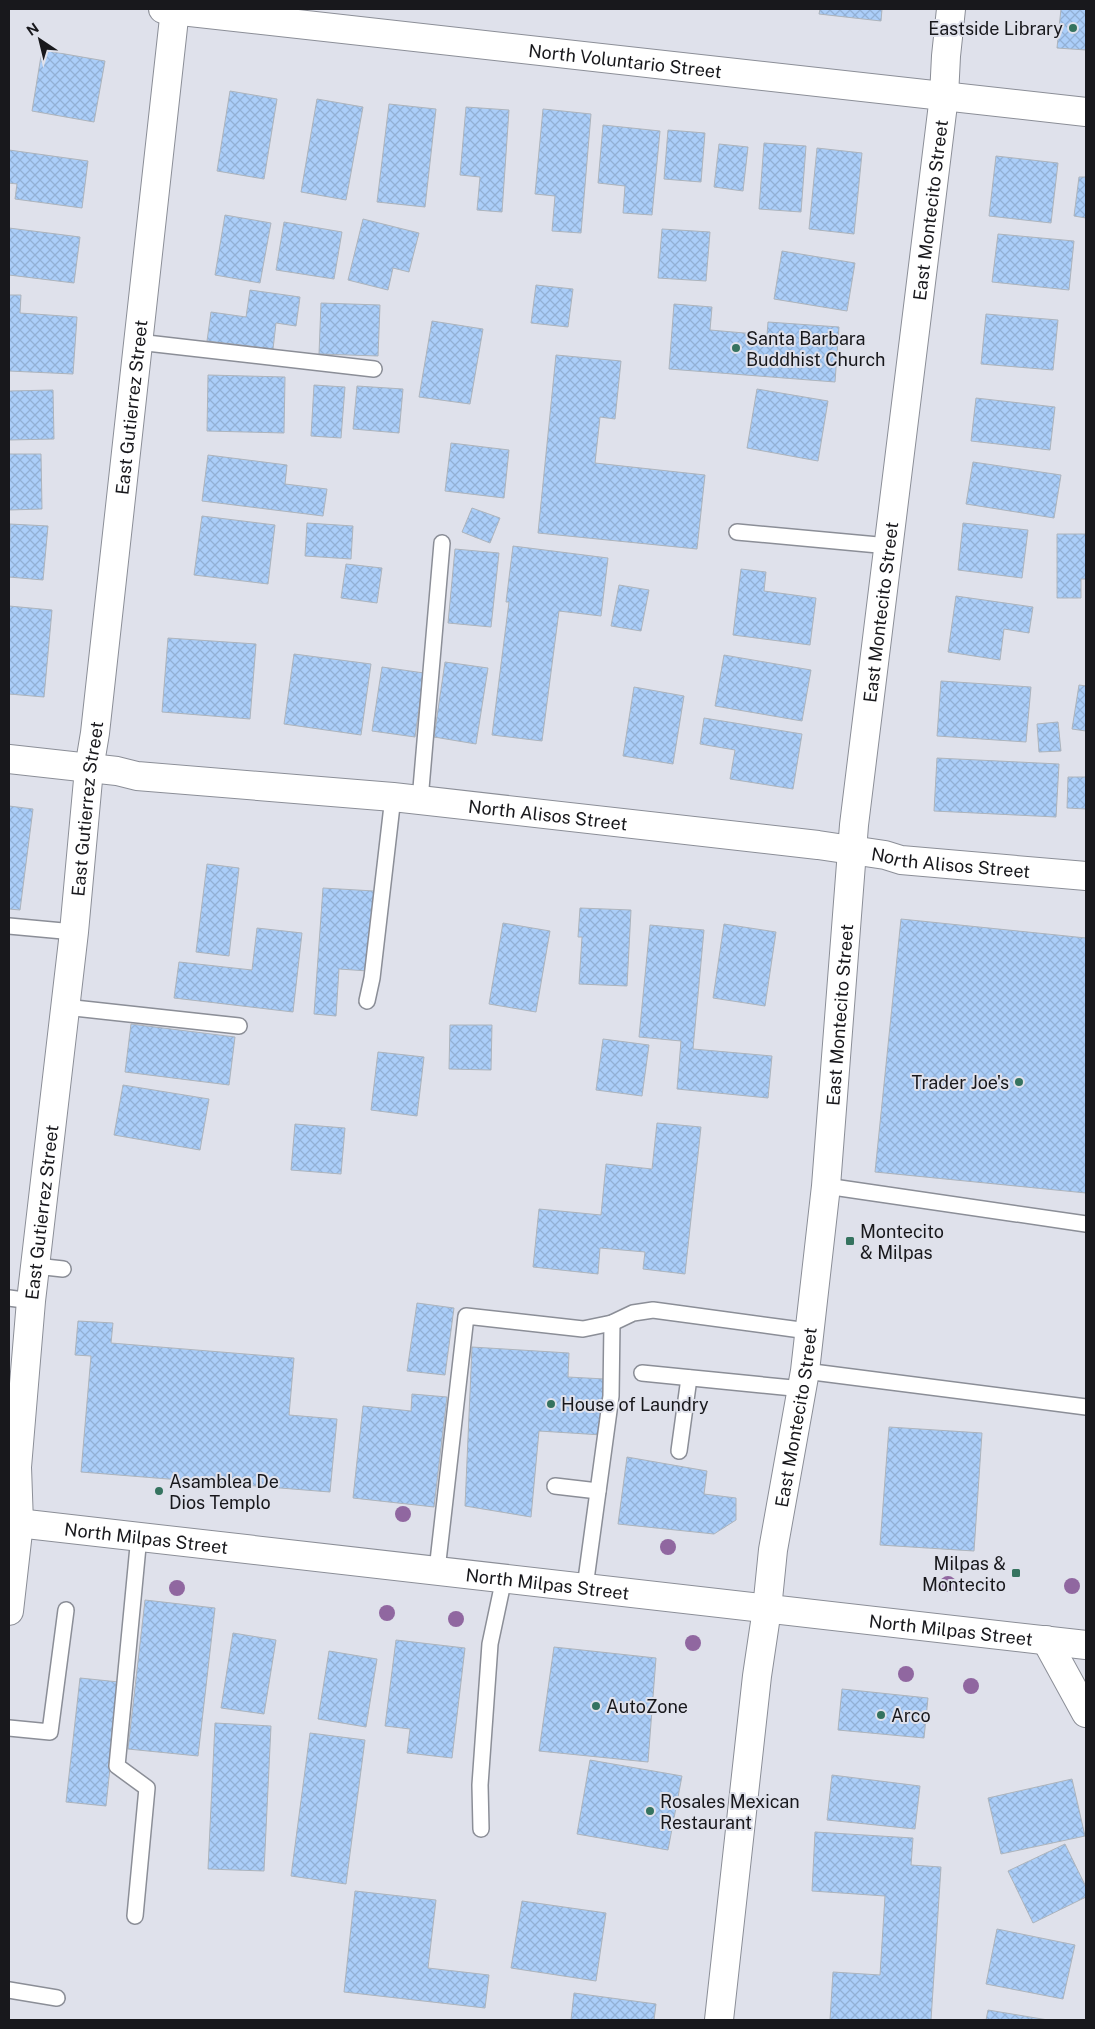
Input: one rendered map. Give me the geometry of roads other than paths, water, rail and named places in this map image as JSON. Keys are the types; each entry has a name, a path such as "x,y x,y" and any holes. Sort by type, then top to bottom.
{"street":[{"name":"North Voluntario Street","path":"163,9 1086,112"},
{"name":"East Gutierrez Street","path":"9,1611 17,1466 20,1300 36,1266 74,932 89,769 96,724 175,9"},
{"name":"East Montecito Street","path":"719,2020 757,1676 773,1550 804,1380 808,1331 826,1186 852,852 944,96 951,9"},
{"name":"North Alisos Street","path":"9,759 137,776 393,797 818,845 852,852 885,855 901,860 1086,876"},
{"name":"North Milpas Street","path":"14,1523 726,1602 767,1609 808,1612 1086,1645"},
{"path":"1046,1640 1086,1712"}],"lane":[{"path":"138,342 374,368"},
{"path":"737,532 889,546"},
{"path":"420,800 442,543"},
{"path":"366,1001 372,978 393,797"},
{"path":"9,926 74,932"},
{"path":"66,1007 239,1026"},
{"path":"826,1186 1086,1224"},
{"path":"36,1266 63,1269"},
{"path":"437,1570 466,1316 583,1329 612,1323 634,1313 653,1310 808,1331"},
{"path":"585,1587 611,1396 612,1323"},
{"path":"642,1373 689,1378 804,1380 1086,1407"},
{"path":"679,1451 689,1378"},
{"path":"554,1486 598,1491"},
{"path":"134,1916 147,1788 117,1766 139,1536"},
{"path":"481,1829 480,1785 490,1644 504,1578"},
{"path":"9,1728 50,1732 66,1610"},
{"path":"9,1990 57,1998"}],"place":[{"name":"Eastside Library","path":"1073,28"},
{"name":"Santa Barbara Buddhist Church","path":"736,348"},
{"name":"Trader Joe's","path":"1019,1082"},
{"name":"Montecito & Milpas","path":"850,1241"},
{"name":"House of Laundry","path":"551,1404"},
{"name":"Asamblea De Dios Templo","path":"159,1491"},
{"name":"Milpas & Montecito","path":"1016,1573"},
{"name":"AutoZone","path":"596,1706"},
{"name":"Arco","path":"881,1715"},
{"name":"Rosales Mexican Restaurant","path":"650,1811"}]}
